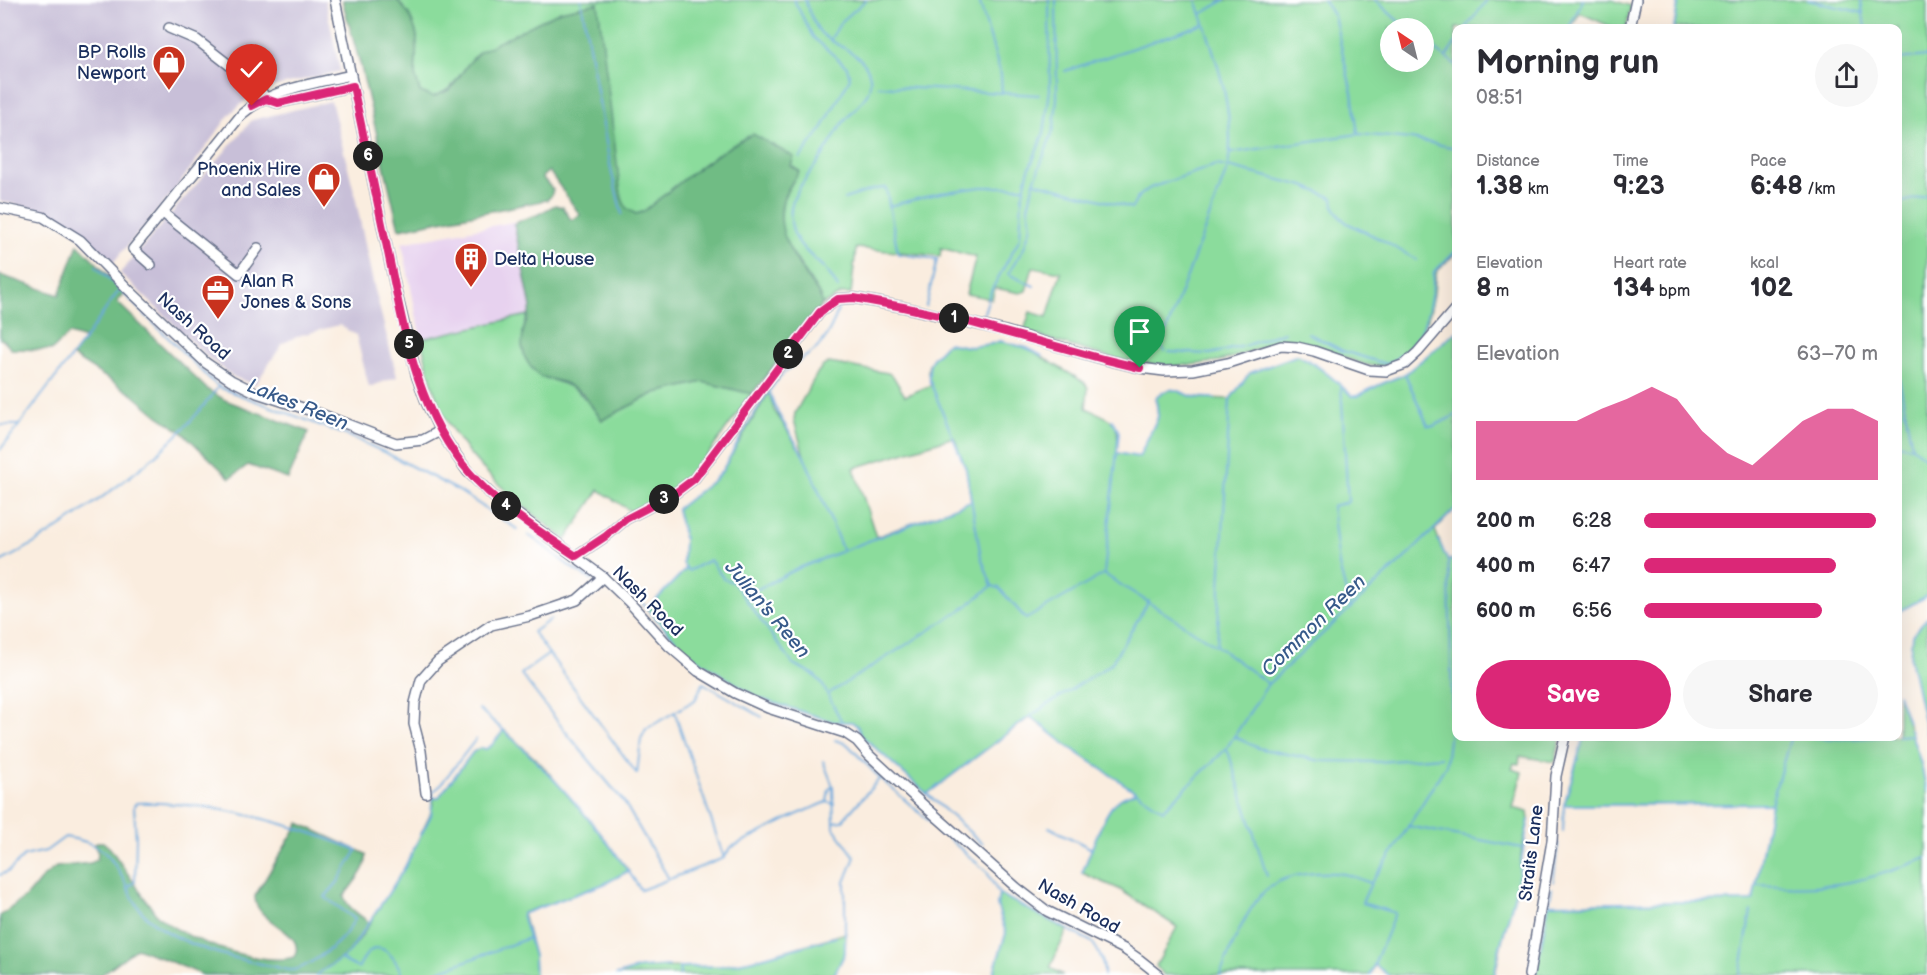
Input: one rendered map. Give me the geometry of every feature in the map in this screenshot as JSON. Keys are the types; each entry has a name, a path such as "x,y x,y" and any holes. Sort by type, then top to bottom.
{"street":[{"path":"335,0 408,341 427,404 440,430"},
{"path":"1631,24 1636,0"},
{"path":"170,28 197,40 260,89 266,99 278,103 353,86"},
{"path":"151,265 133,249 242,114 276,93 351,75"},
{"name":"Nash Road","path":"0,208 43,217 80,240 206,363 231,380 257,393 321,414 396,443 423,440 440,430 468,471 494,497 603,578 629,602 669,646 698,671 735,693 768,708 846,733 1017,888 1047,911 1124,949 1159,975"},
{"path":"163,213 239,274 258,248"},
{"path":"576,556 626,519 674,494 694,479 820,312 838,299 854,298 929,312 1103,359 1164,371 1193,370 1228,363 1281,346 1305,349 1369,370 1386,370 1405,364 1452,313"},
{"path":"426,793 421,751 414,723 415,703 421,680 438,661 491,625 530,616 577,600 603,578"},
{"name":"Straits Lane","path":"1529,975 1552,841 1556,776 1565,741"}],"shaded area":[{"path":"0,0 325,0 340,71 272,87 247,99 230,114 174,191 110,266 65,223 41,210 0,201"},
{"path":"331,101 397,377 369,387 356,335 339,325 301,335 283,343 255,385 234,377 210,359 120,273 252,120"},
{"path":"518,221 514,224 531,307 528,315 421,339 402,243"}],"green space":[{"path":"342,0 397,0 409,14 417,36 415,75 420,92 433,97 451,89 479,52 560,11 598,3 621,197 627,209 636,214 643,212 710,160 753,134 794,157 791,166 799,171 783,200 782,227 791,252 821,298 822,305 752,394 703,382 655,393 602,420 583,394 565,383 539,376 525,358 522,346 523,332 531,307 514,224 555,205 563,207 571,220 580,215 549,171 542,177 553,190 547,200 399,229 361,67"},
{"path":"397,0 1612,0 1631,6 1627,24 1605,24 1580,13 1573,24 1452,24 1452,257 1437,272 1430,312 1415,346 1403,359 1391,365 1378,366 1351,360 1311,344 1299,342 1271,345 1228,359 1188,365 1148,364 1105,356 1024,331 1030,312 1047,317 1061,272 1033,267 1026,291 1020,293 995,288 992,299 966,294 976,257 941,248 940,256 856,248 851,294 841,294 822,305 821,297 786,243 780,224 783,198 799,171 791,166 793,160 716,155 643,212 636,214 627,210 538,22 468,64 450,89 433,97 420,92 415,75 417,36"},
{"path":"1679,0 1927,0 1927,596 1902,610 1902,24 1675,24"},
{"path":"78,244 125,292 117,302 208,390 225,400 309,432 288,479 248,465 230,478 181,431 158,416 132,394 72,356 85,339 69,334 52,350 11,349 0,339 0,275 59,295"},
{"path":"528,315 523,331 539,376 576,390 588,401 602,420 655,393 703,382 752,394 690,479 632,512 599,490 566,540 503,488 461,443 440,406 421,339"},
{"path":"1452,335 1452,512 1435,530 1447,560 1452,559 1452,741 1560,741 1555,762 1520,756 1519,764 1514,763 1512,769 1522,772 1513,808 1528,812 1529,820 1522,848 1518,884 1495,975 1388,975 1375,965 1370,975 1164,975 1156,966 1177,927 1119,889 1082,873 1110,809 1117,801 1136,792 1069,747 1030,717 927,794 862,736 852,722 834,722 758,698 692,656 647,609 686,569 683,563 684,538 677,509 722,471 769,392 774,410 804,456 794,420 795,413 818,372 829,363 888,373 893,376 905,396 931,385 929,365 947,343 970,347 1000,341 1027,348 1084,382 1088,388 1086,408 1114,423 1118,434 1117,453 1139,457 1158,417 1156,398 1166,391 1175,390 1199,398 1230,399 1250,373 1298,355 1313,363 1352,396 1357,396 1405,374","holes":["954,437 966,469 971,501 876,537 854,468"]},
{"path":"1927,618 1927,735 1910,658 1912,635"},
{"path":"1902,706 1921,764 1927,792 1927,975 1535,975 1549,904 1753,901 1771,804 1564,805 1583,741 1902,741"},
{"path":"504,730 542,765 601,834 629,871 604,884 523,913 534,956 535,975 316,975 348,954 361,937 405,867 430,815 434,799 439,797 473,752 492,745"},
{"path":"299,823 366,854 365,865 344,896 351,908 370,923 348,954 316,975 203,975 137,948 101,975 0,975 0,916 29,894 43,877 56,867 91,863 97,859 98,853 94,845 98,842 103,842 110,848 155,913 166,923 200,941 242,955 279,959 294,957 297,948 294,940 263,914 257,906 255,896"},
{"path":"999,894 1067,930 1050,968 1063,975 993,975 1006,933 997,905"},
{"path":"846,933 845,953 834,975 617,975 640,968 721,966 753,960"}],"waterway":[{"path":"581,0 611,170 622,214"},
{"path":"794,0 813,37 847,67 850,78 823,127 800,158"},
{"name":"Julian's Reen","path":"805,0 813,22 821,33 861,60 866,66 870,81 867,95 843,123 824,154 802,183 791,209 791,220 796,237 807,252 827,271 838,288"},
{"path":"830,40 841,22 866,0"},
{"path":"979,0 1001,75 1002,94"},
{"path":"982,319 991,291 1020,238 1022,198 1028,172 1044,133 1050,90 1049,0"},
{"path":"1034,286 1008,274 1024,248 1031,226 1028,207 1034,182 1054,128 1057,98 1056,0"},
{"path":"1130,327 1144,337 1155,341 1165,335 1228,167 1230,146 1227,103 1196,0"},
{"path":"1201,14 1225,0"},
{"path":"1323,0 1334,16 1352,93 1358,134"},
{"path":"1375,0 1395,18"},
{"path":"1469,24 1487,0"},
{"name":"Common Reen","path":"1571,24 1583,0"},
{"path":"1675,24 1679,0"},
{"path":"1808,0 1863,13"},
{"path":"1861,0 1864,24"},
{"path":"1065,71 1204,24"},
{"path":"1434,48 1452,62"},
{"path":"1446,57 1452,48"},
{"path":"1902,59 1927,56"},
{"path":"878,86 1039,95"},
{"path":"1231,153 1358,134 1411,139 1452,147"},
{"path":"1034,182 1132,208 1138,197 1150,188 1216,165 1228,167 1304,186 1333,198 1334,207 1347,223 1417,260"},
{"path":"889,206 940,193 981,187 1024,187"},
{"path":"844,199 875,189 886,188 898,254 937,259 926,306"},
{"path":"1902,202 1927,196"},
{"name":"Common Reen","path":"1308,333 1343,351 1386,364 1399,357 1417,338 1428,314 1434,272 1452,255"},
{"name":"Lakes Reen","path":"96,266 221,388 354,438 390,455 459,491 517,529"},
{"path":"0,450 85,339 120,289"},
{"name":"Julian's Reen","path":"838,309 830,330 820,345 788,369 771,388 722,471 677,509 684,538 683,563 688,571 710,560 724,579 733,582 793,664 813,674 821,682 842,722"},
{"path":"1169,352 1210,354 1244,346 1284,332"},
{"path":"1217,646 1230,399 1250,373 1298,355 1320,368 1352,396 1357,396 1405,374 1452,335"},
{"path":"992,586 981,557 966,469 929,379 931,361 947,343 970,347 1000,341 1027,348 1042,356"},
{"path":"1155,341 1165,351"},
{"path":"1405,374 1428,426 1434,426 1452,417"},
{"path":"1341,385 1348,502 1332,506 1339,565 1350,607"},
{"path":"0,562 60,527 129,478 177,436 218,387"},
{"path":"1117,453 1139,457 1158,417 1156,398 1162,393 1175,390 1195,397 1215,398"},
{"path":"770,393 777,411 805,459 843,551"},
{"path":"1902,394 1912,447"},
{"path":"1104,574 1119,432 1112,420"},
{"path":"0,425 18,425"},
{"path":"1902,445 1912,447 1927,459"},
{"path":"744,596 799,568 971,501"},
{"name":"Common Reen","path":"1030,716 1069,747 1163,810 1226,749 1268,684 1452,512"},
{"path":"528,535 593,580"},
{"path":"1370,975 1395,913 1362,903 1371,883 1446,765 1452,715 1449,575 1448,561 1438,540"},
{"path":"1448,561 1452,560"},
{"path":"647,609 686,569"},
{"path":"828,694 963,609 992,586 999,588 1026,619 1104,574 1217,646 1267,683"},
{"path":"632,591 692,656 758,698 834,722 852,722 862,736 983,844"},
{"path":"1902,610 1927,596"},
{"path":"927,794 1030,716 1111,664 1149,601"},
{"path":"1927,618 1912,635 1910,658 1927,735"},
{"path":"551,619 533,632 637,774 641,739 646,729 695,700 703,683 762,717"},
{"path":"549,654 521,674 624,802 669,879"},
{"path":"1902,705 1908,722"},
{"path":"479,709 525,750 587,816 641,890 724,858 730,848 796,815 827,802 834,804"},
{"path":"675,713 724,858"},
{"path":"1910,729 1927,791"},
{"path":"434,798 439,797 473,752 492,745 504,730"},
{"path":"1902,736 1912,735"},
{"path":"1235,737 1258,748 1321,761 1377,762 1441,757"},
{"path":"316,975 348,954 405,867 431,815 433,791 438,788 476,739"},
{"name":"Julian's Reen","path":"835,740 847,744 880,778 987,872 999,894 1092,942 1104,966 1104,975"},
{"path":"1563,831 1564,805 1583,741"},
{"path":"1549,904 1753,901 1771,804 1790,741"},
{"path":"1226,749 1267,876"},
{"path":"823,761 833,786 834,828 855,857 845,882 845,953 834,975"},
{"path":"834,822 842,821 880,778"},
{"path":"827,802 829,789 833,786"},
{"path":"1082,873 1110,809 1120,799 1136,792"},
{"path":"0,875 9,871 24,856 46,851 65,837 77,839 96,846 109,857 115,864 126,884 128,888 133,899 142,912 169,933 220,954 293,970 312,962 333,947 344,936 355,919 325,897 338,882 357,850 249,815 193,806 136,803 134,806 135,882 127,888"},
{"path":"1564,805 1771,804"},
{"path":"1495,975 1498,954 1517,884 1529,820"},
{"path":"1408,826 1522,848"},
{"path":"1049,827 1092,849"},
{"path":"1553,882 1558,843"},
{"path":"1757,885 1807,886 1849,882 1883,874 1927,858"},
{"path":"535,975 534,956 522,914 604,884 628,871"},
{"path":"1220,975 1248,914 1271,886 1287,878 1316,873 1344,874 1371,883"},
{"path":"1535,975 1552,888"},
{"path":"993,975 1006,933 997,905 999,894"},
{"path":"1740,975 1751,911"},
{"path":"680,975 679,967 721,966 753,960 836,937"},
{"path":"428,975 529,938"},
{"path":"340,959 358,968 369,952 380,948 390,954 402,975"},
{"path":"1375,965 1388,975"},
{"path":"616,975 640,968 669,966"}],"place":[{"name":"BP Rolls Newport","path":"169,91"},
{"name":"Phoenix Hire and Sales","path":"324,208"},
{"name":"Delta House","path":"471,288"},
{"name":"Alan R Jones & Sons","path":"218,320"}],"route":[{"path":"252,106 266,99 278,103 353,86 408,341 427,404 454,452 477,481 494,497 576,556 626,519 674,494 694,479 820,312 838,299 854,298 929,312 1140,368"}]}
